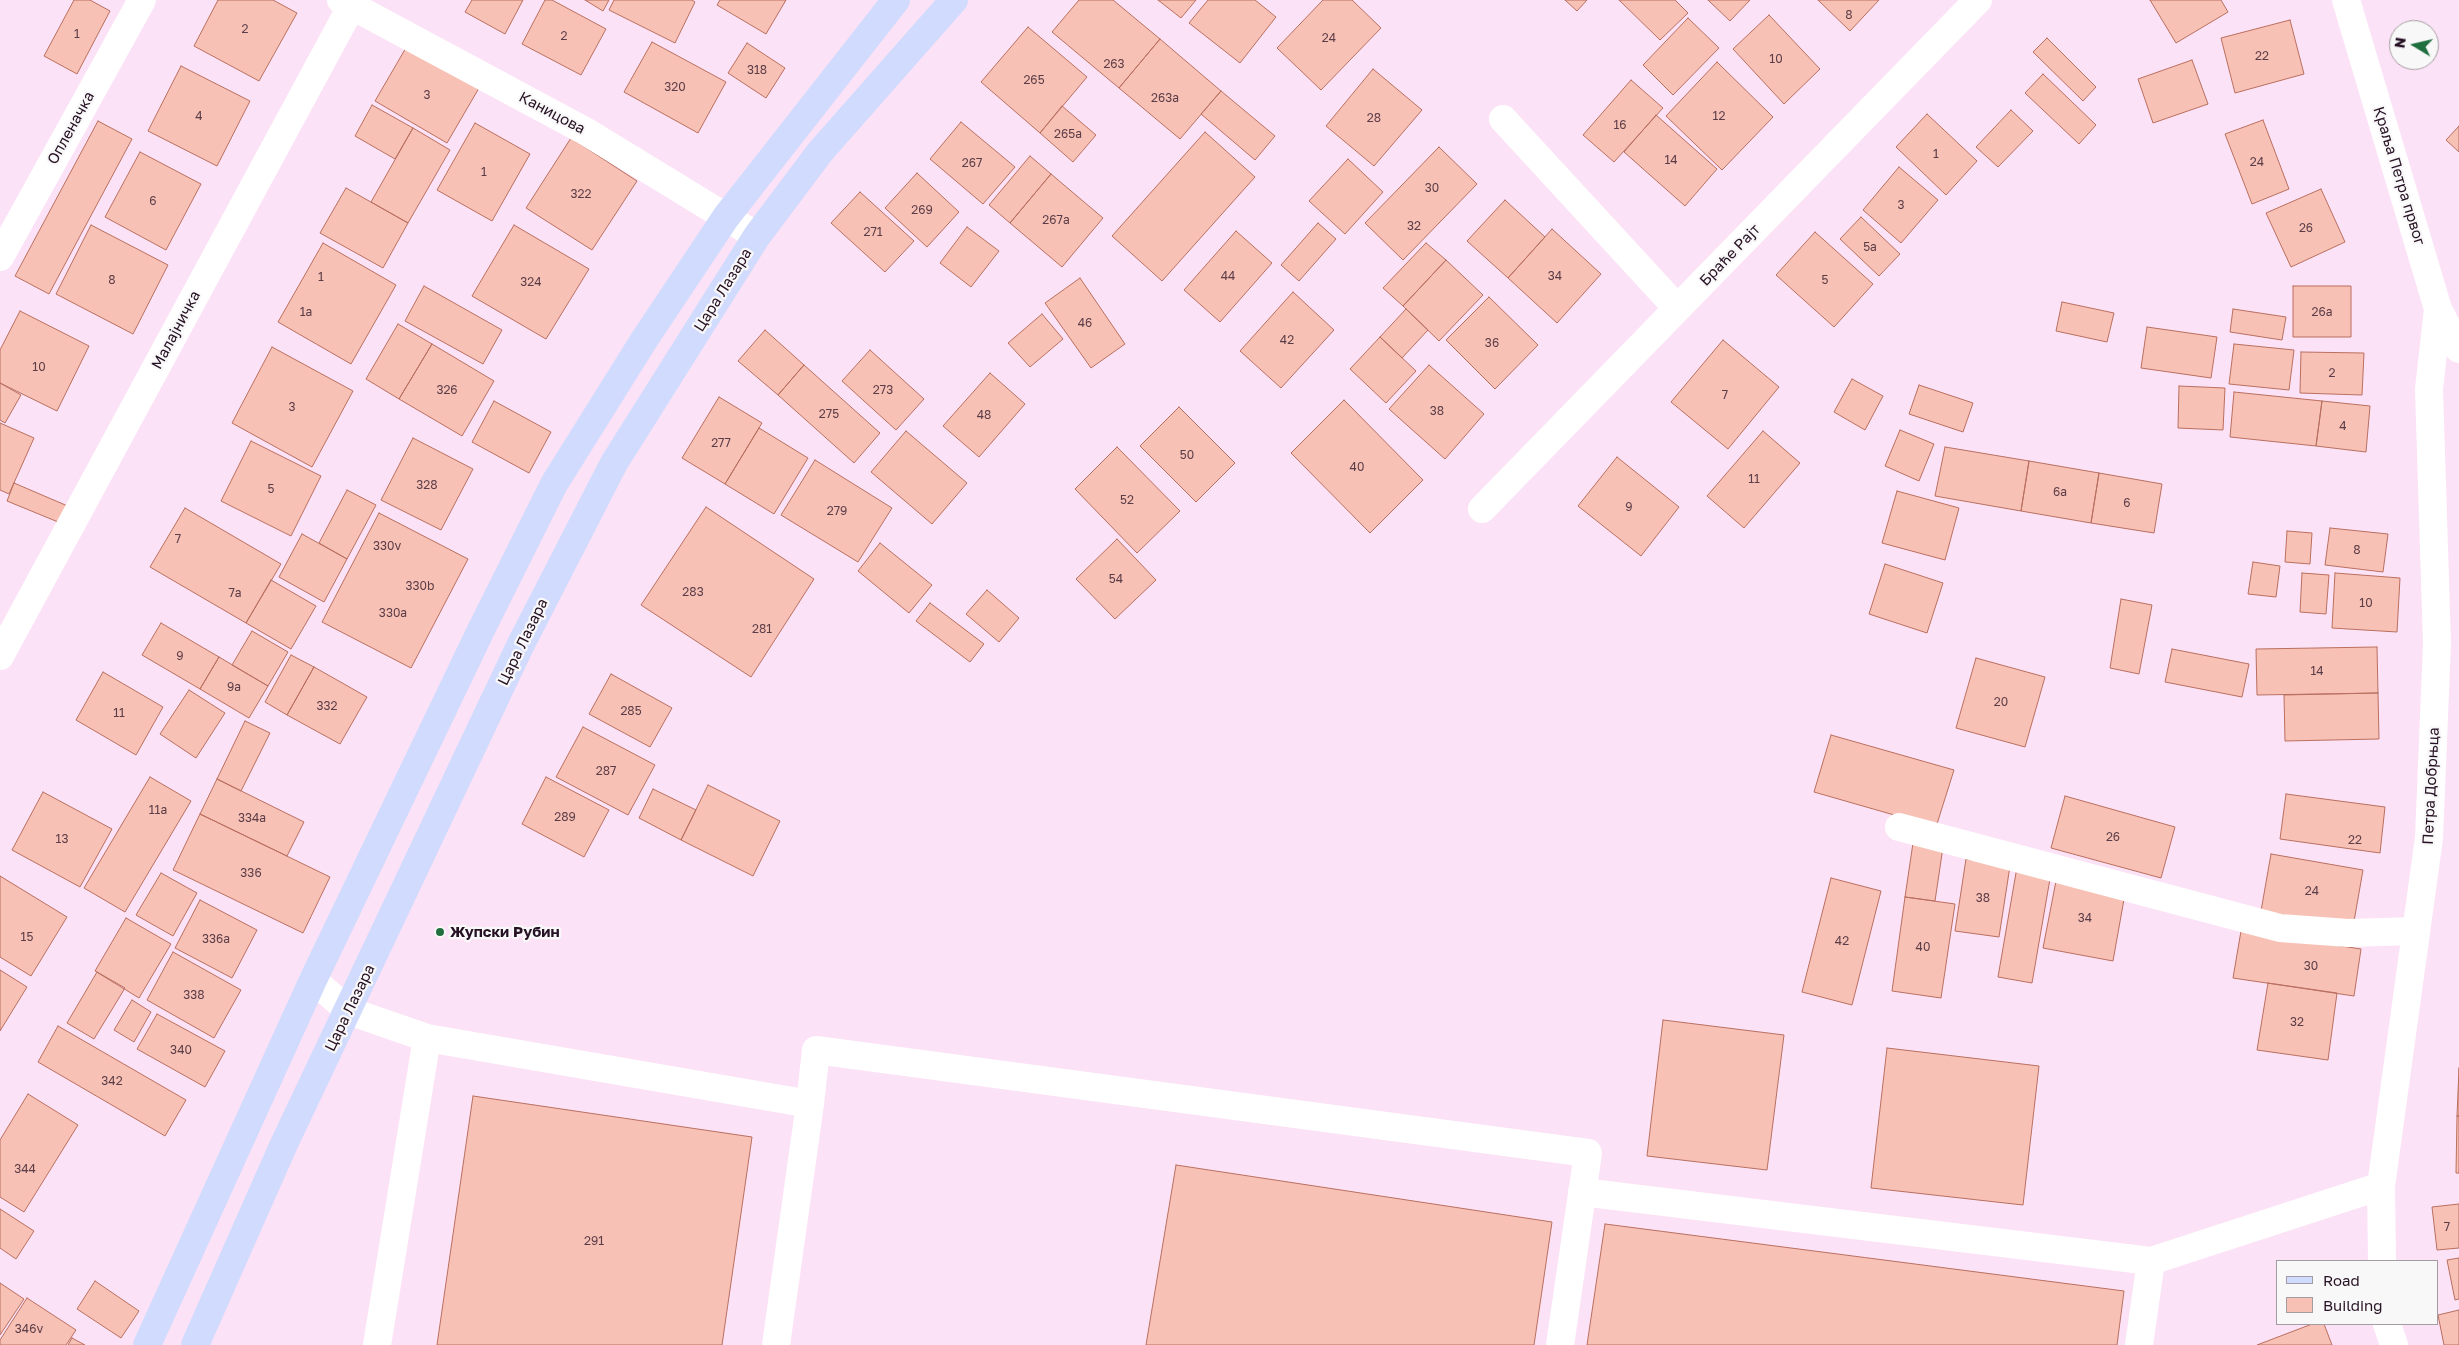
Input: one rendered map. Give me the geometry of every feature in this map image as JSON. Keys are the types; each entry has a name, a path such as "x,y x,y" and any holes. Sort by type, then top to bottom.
{"main road":[{"path":"147,1345 312,980 480,630 554,484 644,340 726,216 896,0"},
{"name":"Цара Лазара","path":"195,1345 284,1144 349,1012 520,646 614,463 757,236 820,152 954,0"}],"street":[{"name":"Опленачка","path":"0,257 142,0"},
{"name":"Браће Рајт","path":"1482,509 1978,0"},
{"name":"Краља Петра првог","path":"2346,0 2438,309 2459,349"},
{"name":"Каницова","path":"346,3 585,130 757,236"},
{"name":"Малајничка","path":"0,656 346,3"},
{"path":"1503,119 1678,308"},
{"name":"Петра Добрњца","path":"2382,1260 2381,1186 2429,838 2437,644 2429,389 2438,309"},
{"path":"1899,828 2280,928 2348,933 2416,931"},
{"path":"312,980 349,1012 428,1038 810,1104"},
{"path":"377,1345 428,1038"},
{"path":"776,1345 816,1050 1588,1153 1560,1345"},
{"path":"1582,1192 2151,1261 2381,1186"},
{"path":"2139,1345 2151,1261"},
{"path":"2387,1325 2394,1345"}],"building":[{"path":"74,0 90,0 110,11 77,74 44,56"},
{"path":"218,0 273,0 297,13 259,81 194,46"},
{"path":"472,0 523,0 505,34 465,12"},
{"path":"545,0 552,0 606,29 581,75 522,44"},
{"path":"585,0 609,0 603,11"},
{"path":"614,0 692,0 695,2 675,43 609,10"},
{"path":"720,0 786,0 766,34 717,5"},
{"path":"1079,0 1113,0 1160,39 1119,88 1052,32"},
{"path":"1158,0 1196,0 1181,18"},
{"path":"1208,0 1255,0 1276,17 1240,63 1189,23"},
{"path":"1323,0 1352,0 1381,28 1321,90 1277,48"},
{"path":"1565,0 1587,0 1577,11"},
{"path":"1619,0 1675,0 1688,13 1660,40"},
{"path":"1708,0 1750,0 1730,21"},
{"path":"1818,0 1879,0 1850,31"},
{"path":"2150,0 2221,0 2228,12 2176,43"},
{"path":"1769,15 1820,69 1784,104 1733,49"},
{"path":"1688,18 1719,48 1673,95 1643,65"},
{"path":"2290,20 2304,74 2235,93 2221,38"},
{"path":"1028,27 1087,77 1040,133 981,82"},
{"path":"2047,38 2096,87 2083,101 2033,52"},
{"path":"1160,39 1221,91 1180,139 1119,88"},
{"path":"652,42 726,82 698,133 624,92"},
{"path":"747,43 785,68 766,98 728,73"},
{"path":"407,46 479,88 447,143 375,101"},
{"path":"2192,60 2208,104 2153,123 2138,79"},
{"path":"1717,62 1773,117 1722,170 1666,116"},
{"path":"181,66 250,101 217,166 148,131"},
{"path":"1373,69 1422,110 1374,166 1326,126"},
{"path":"2043,74 2096,125 2079,144 2025,93"},
{"path":"1631,80 1663,108 1614,162 1583,135"},
{"path":"1221,91 1275,136 1255,160 1201,114"},
{"path":"372,105 413,128 395,159 355,136"},
{"path":"1062,106 1096,135 1073,162 1040,133"},
{"path":"2011,110 2033,131 1998,167 1976,147"},
{"path":"1927,114 1977,161 1946,195 1896,147"},
{"path":"1656,115 1717,169 1685,206 1624,152"},
{"path":"2263,120 2289,189 2252,204 2225,134"},
{"path":"98,121 132,139 49,294 15,276"},
{"path":"961,122 1015,167 983,204 930,159"},
{"path":"475,123 530,154 492,221 437,190"},
{"path":"2459,126 2459,152 2446,140"},
{"path":"413,128 450,150 408,223 371,202"},
{"path":"1205,132 1255,177 1162,281 1112,236"},
{"path":"571,138 637,181 592,250 526,208"},
{"path":"1439,147 1477,184 1403,260 1365,223"},
{"path":"140,152 201,184 166,250 105,217"},
{"path":"1030,156 1051,174 1010,223 989,205"},
{"path":"1348,159 1383,192 1345,234 1309,201"},
{"path":"1899,167 1938,200 1901,243 1863,210"},
{"path":"917,173 959,212 927,247 885,208"},
{"path":"1051,174 1103,218 1062,267 1010,223"},
{"path":"346,188 408,223 383,268 320,233"},
{"path":"2321,189 2345,242 2291,267 2266,213"},
{"path":"860,192 914,241 885,272 831,223"},
{"path":"1505,200 1545,237 1508,278 1467,241"},
{"path":"1861,217 1900,254 1879,276 1840,239"},
{"path":"1318,223 1336,239 1299,281 1281,265"},
{"path":"91,225 168,265 133,334 56,294"},
{"path":"514,225 589,269 546,339 472,296"},
{"path":"967,227 999,251 971,287 940,263"},
{"path":"1552,229 1601,274 1557,323 1508,278"},
{"path":"1236,231 1272,263 1220,322 1184,290"},
{"path":"1815,232 1873,284 1834,327 1776,275"},
{"path":"323,243 396,285 351,364 278,322"},
{"path":"1426,243 1446,260 1403,306 1383,288"},
{"path":"1446,260 1483,295 1439,341 1403,306"},
{"path":"1080,278 1125,344 1091,368 1045,303"},
{"path":"424,286 502,330 483,364 405,321"},
{"path":"2293,286 2351,286 2351,337 2293,337"},
{"path":"1293,292 1334,330 1281,388 1240,351"},
{"path":"1489,297 1538,345 1495,389 1446,340"},
{"path":"2062,302 2114,313 2107,342 2056,331"},
{"path":"1406,309 1428,330 1402,358 1380,337"},
{"path":"2233,309 2286,317 2282,340 2230,332"},
{"path":"20,311 89,346 57,411 0,383 0,350"},
{"path":"1042,314 1063,339 1030,367 1008,343"},
{"path":"398,324 432,344 399,399 366,379"},
{"path":"2147,327 2217,337 2211,378 2141,368"},
{"path":"765,330 804,365 778,395 738,361"},
{"path":"1380,337 1416,371 1386,403 1350,369"},
{"path":"1723,340 1779,387 1728,449 1671,402"},
{"path":"432,344 494,381 462,436 399,399"},
{"path":"2234,344 2294,350 2289,390 2229,384"},
{"path":"272,347 353,391 312,467 232,423"},
{"path":"870,350 924,399 896,430 842,381"},
{"path":"2301,352 2364,353 2362,395 2300,393"},
{"path":"804,365 880,433 854,463 778,395"},
{"path":"1429,365 1484,414 1445,459 1389,409"},
{"path":"990,373 1025,404 979,457 943,426"},
{"path":"1852,379 1883,396 1865,430 1834,412"},
{"path":"0,383 21,395 5,423 0,420"},
{"path":"1919,385 1973,403 1963,432 1909,414"},
{"path":"2179,386 2225,388 2223,430 2178,428"},
{"path":"2234,392 2322,401 2316,446 2230,437"},
{"path":"719,397 762,423 725,484 682,458"},
{"path":"1344,400 1423,480 1370,533 1291,453"},
{"path":"494,401 551,432 529,473 472,442"},
{"path":"2322,401 2370,406 2366,452 2316,446"},
{"path":"1179,407 1235,463 1196,502 1140,446"},
{"path":"0,423 34,438 9,494 0,490"},
{"path":"759,428 808,458 774,514 725,484"},
{"path":"1900,430 1934,444 1919,481 1885,466"},
{"path":"906,431 967,483 932,524 871,472"},
{"path":"1763,431 1800,463 1744,528 1707,496"},
{"path":"413,438 473,469 441,530 381,500"},
{"path":"251,441 321,476 291,536 221,501"},
{"path":"1117,447 1180,511 1137,553 1075,489"},
{"path":"1945,447 2029,461 2021,511 1935,496"},
{"path":"1617,457 1679,507 1641,556 1578,506"},
{"path":"815,460 892,508 858,562 781,515"},
{"path":"2029,461 2099,473 2091,523 2021,511"},
{"path":"2099,473 2162,484 2154,533 2091,523"},
{"path":"14,483 70,507 63,524 7,501"},
{"path":"347,490 376,505 347,559 319,543"},
{"path":"1897,491 1959,508 1945,560 1882,543"},
{"path":"706,507 814,579 751,677 641,605"},
{"path":"185,508 281,564 246,623 150,567"},
{"path":"379,513 468,559 411,668 322,622"},
{"path":"2330,528 2388,534 2383,572 2325,565"},
{"path":"2287,531 2312,533 2310,564 2285,562"},
{"path":"302,534 347,559 324,602 279,577"},
{"path":"1117,539 1156,580 1115,619 1076,579"},
{"path":"880,543 932,585 909,613 858,571"},
{"path":"2253,562 2280,566 2276,597 2248,594"},
{"path":"1885,564 1943,583 1927,633 1869,614"},
{"path":"2302,573 2329,575 2326,614 2300,612"},
{"path":"2335,573 2400,578 2397,632 2332,628"},
{"path":"271,580 316,606 291,649 246,623"},
{"path":"987,590 1019,618 999,642 966,614"},
{"path":"2121,599 2152,605 2139,674 2110,668"},
{"path":"930,603 984,644 970,662 916,621"},
{"path":"161,623 219,657 200,689 142,655"},
{"path":"252,631 288,652 268,686 232,665"},
{"path":"2377,647 2378,693 2257,695 2256,649"},
{"path":"2172,649 2249,664 2242,697 2165,682"},
{"path":"291,655 314,667 287,715 265,702"},
{"path":"219,657 268,686 249,718 200,689"},
{"path":"1976,658 2045,677 2025,747 1956,728"},
{"path":"314,667 367,697 340,744 287,715"},
{"path":"103,672 163,707 136,755 76,720"},
{"path":"611,674 672,708 650,747 589,714"},
{"path":"189,690 225,713 196,758 160,734"},
{"path":"2378,693 2379,739 2285,741 2284,695"},
{"path":"245,721 270,733 241,791 217,779"},
{"path":"583,727 655,765 628,815 556,777"},
{"path":"1831,735 1954,770 1936,827 1814,792"},
{"path":"150,777 191,801 125,912 84,888"},
{"path":"546,777 609,810 584,857 522,824"},
{"path":"217,779 304,822 287,856 200,814"},
{"path":"708,785 780,821 753,876 681,840"},
{"path":"653,789 696,810 681,840 639,818"},
{"path":"43,792 112,829 80,887 12,850"},
{"path":"2286,794 2385,807 2380,853 2280,839"},
{"path":"2065,796 2175,827 2161,878 2051,848"},
{"path":"200,814 330,877 303,933 173,870"},
{"path":"1913,843 1943,847 1935,901 1905,897"},
{"path":"2271,854 2363,870 2353,927 2261,911"},
{"path":"1966,859 2010,866 1999,937 1955,931"},
{"path":"2017,867 2051,873 2032,983 1998,977"},
{"path":"161,873 197,893 173,936 136,915"},
{"path":"0,876 67,917 31,976 0,957"},
{"path":"2057,876 2126,888 2113,961 2043,948"},
{"path":"1831,878 1881,891 1852,1005 1802,992"},
{"path":"1905,897 1955,904 1941,998 1892,991"},
{"path":"200,900 257,930 232,978 175,948"},
{"path":"126,918 171,944 139,998 95,971"},
{"path":"2241,931 2361,949 2354,996 2233,978"},
{"path":"173,952 241,990 214,1038 147,1000"},
{"path":"0,970 27,987 0,1031"},
{"path":"97,972 125,988 94,1039 67,1023"},
{"path":"2268,983 2337,993 2328,1060 2257,1050"},
{"path":"132,1000 151,1012 134,1042 114,1030"},
{"path":"157,1014 225,1051 205,1087 137,1049"},
{"path":"1663,1020 1784,1035 1767,1170 1647,1156"},
{"path":"58,1026 186,1100 165,1136 38,1062"},
{"path":"1887,1048 2039,1066 2023,1205 1871,1188"},
{"path":"2459,1068 2459,1116 2457,1116"},
{"path":"28,1094 78,1125 24,1212 0,1197 0,1140"},
{"path":"473,1096 752,1137 722,1345 437,1345"},
{"path":"2457,1116 2459,1116 2459,1173 2456,1173"},
{"path":"1176,1165 1552,1222 1534,1345 1146,1345"},
{"path":"2459,1204 2459,1248 2437,1250 2432,1207"},
{"path":"0,1209 34,1231 16,1259 0,1248"},
{"path":"1605,1224 2124,1291 2117,1345 1587,1345"},
{"path":"2459,1258 2459,1299 2455,1300 2447,1260"},
{"path":"95,1281 139,1311 121,1338 77,1309"},
{"path":"0,1283 24,1299 0,1335"},
{"path":"27,1298 76,1330 66,1345 0,1345 0,1340"},
{"path":"2459,1310 2459,1345 2444,1345 2439,1315"},
{"path":"2309,1325 2324,1325 2332,1345 2257,1345"},
{"path":"72,1338 85,1345 68,1345"}],"place":[{"name":"Жупски Рубин","path":"440,932"}]}
